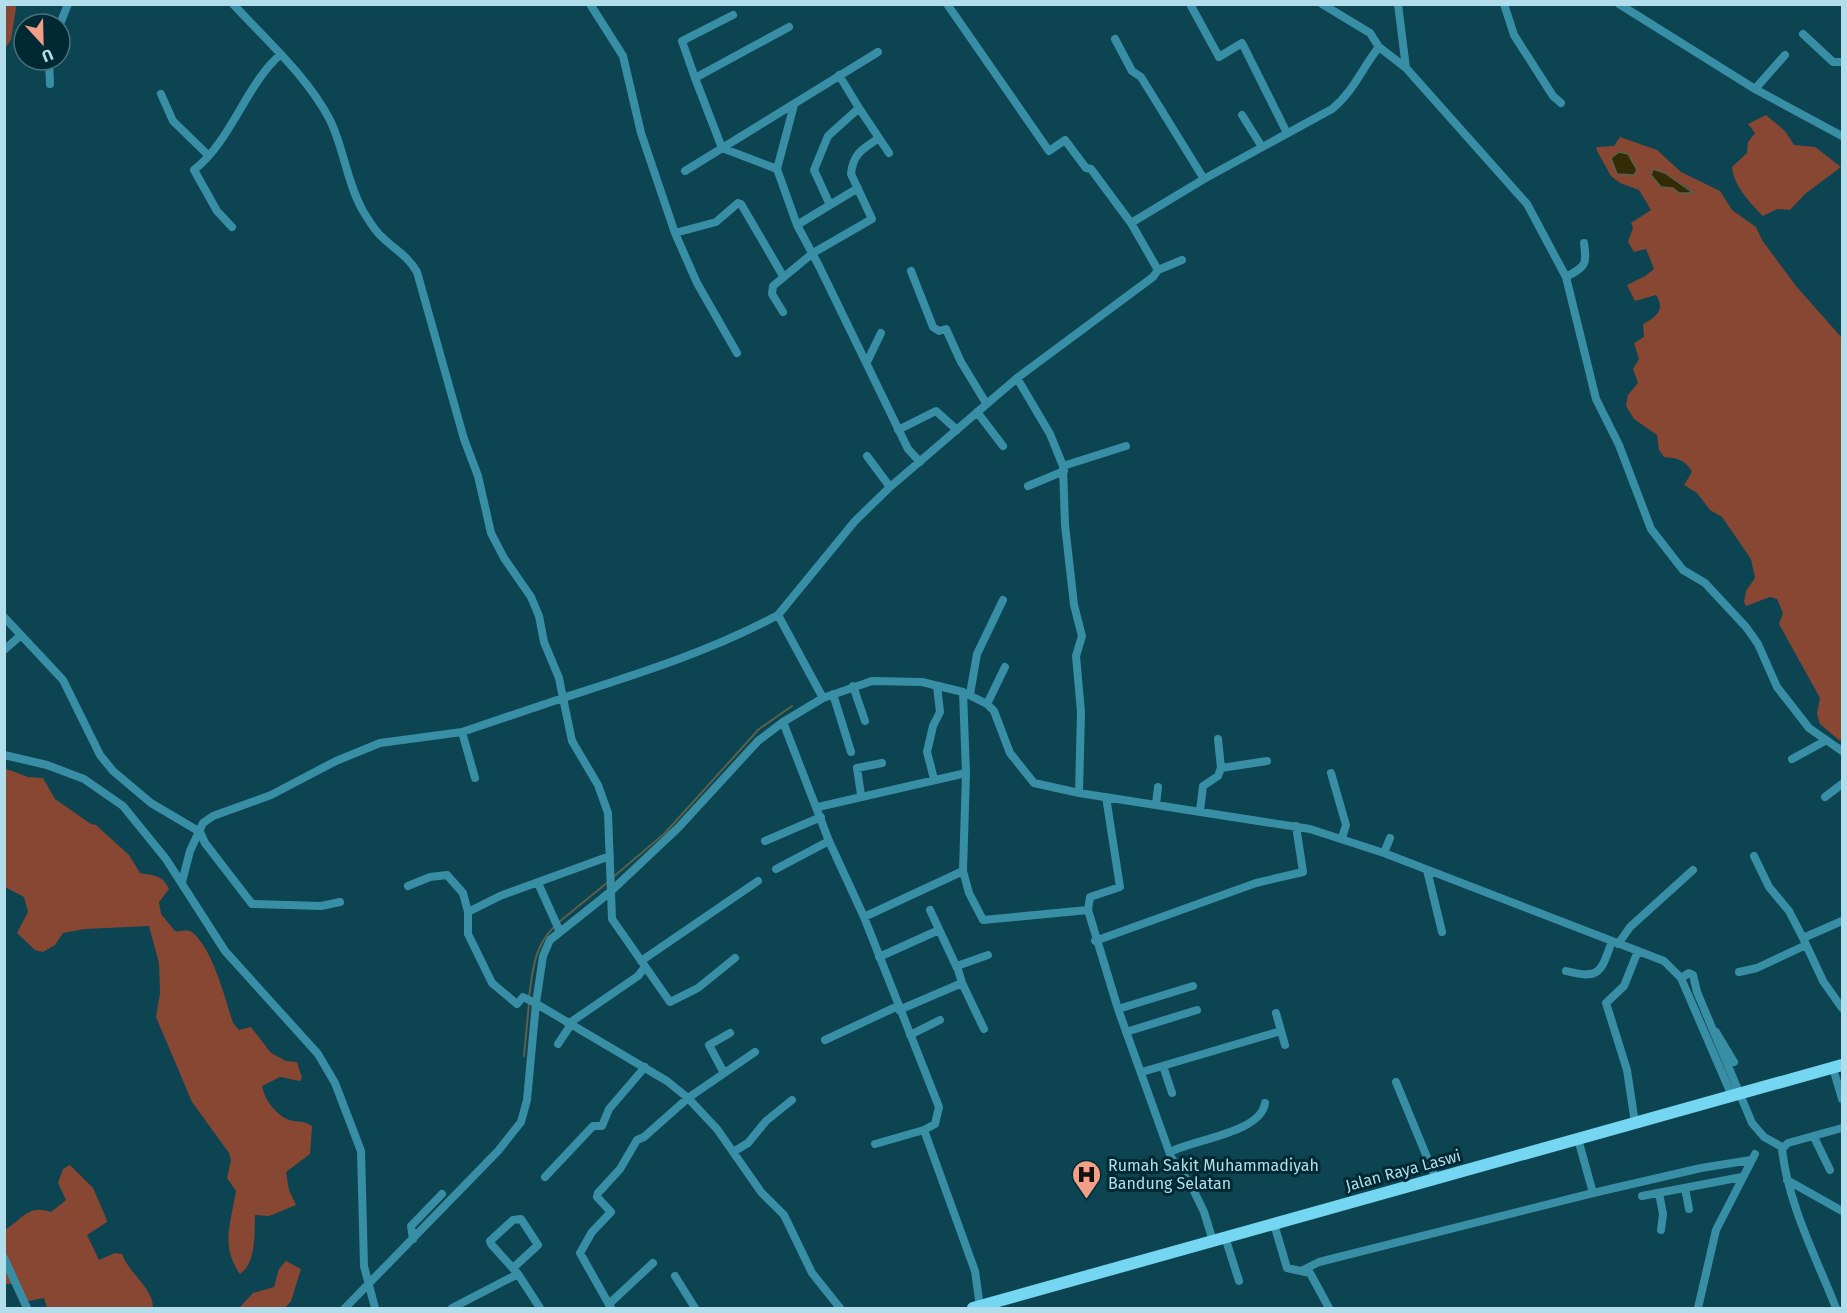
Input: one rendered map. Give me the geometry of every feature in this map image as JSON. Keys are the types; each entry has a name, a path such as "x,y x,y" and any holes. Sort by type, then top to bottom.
{"main road":[{"name":"Jalan Raya Laswi","path":"989,1306 1219,1239 1838,1066"}],"street":[{"path":"233,4 281,54 320,102 331,123 354,192 363,211 380,235 405,256 417,272 458,417 478,476 491,533 504,558 531,597 539,616 544,642 559,678 572,741 584,757 605,799 608,813 609,893 612,919 668,1001 672,1002 698,988 735,958"},
{"path":"590,4 623,56 641,133 675,233 697,283 737,353"},
{"path":"948,4 1049,151 1065,140 1086,168 1091,169 1131,223 1158,270"},
{"path":"1190,4 1219,57 1242,43 1287,133"},
{"path":"1322,4 1370,33 1379,47 1406,68 1527,204 1566,277 1596,399 1619,445 1651,529 1683,570 1705,583 1746,627 1758,644 1782,695 1809,728 1842,751"},
{"path":"1398,4 1406,68"},
{"path":"1504,4 1514,35 1553,96 1561,103"},
{"path":"1619,4 1755,89 1842,136"},
{"path":"733,15 682,41 722,148 777,169"},
{"path":"695,78 789,27"},
{"path":"1803,34 1833,62 1842,62"},
{"path":"1115,39 1132,71 1142,77 1204,179"},
{"path":"1131,223 1204,179 1332,109 1345,99 1379,47"},
{"path":"685,171 878,52"},
{"path":"232,227 217,211 194,172 229,130 267,70 281,54"},
{"path":"1755,89 1785,56"},
{"path":"50,72 50,84"},
{"path":"839,75 889,153"},
{"path":"161,94 173,122 208,155"},
{"path":"795,105 777,169 797,225 867,362 898,430 908,449 920,462"},
{"path":"830,205 814,170 828,136 859,108"},
{"path":"1242,115 1262,147"},
{"path":"783,312 772,294 773,286 813,253 871,221 851,174 854,158 860,150 879,138"},
{"path":"797,225 858,188"},
{"path":"675,233 716,222 738,203 741,204 783,276"},
{"path":"1566,277 1584,265 1586,260 1584,243"},
{"path":"182,882 186,861 203,823 213,816 291,786 358,751 395,740 462,732 669,665 743,634 778,615 855,521 986,403 1153,277 1158,270 1182,260"},
{"path":"911,271 933,327 939,331 946,329 961,362 986,403"},
{"path":"867,362 881,333"},
{"path":"1017,378 1050,434 1063,468 1066,537 1074,605 1082,639 1076,656 1081,712 1079,791"},
{"path":"898,430 936,411 957,430"},
{"path":"977,412 1003,446"},
{"path":"1028,486 1063,468 1126,446"},
{"path":"867,456 890,488"},
{"path":"1003,600 977,654 969,691 963,871 969,893 983,920 1088,909"},
{"path":"778,615 821,694"},
{"path":"4,617 63,680 100,755 113,771 151,803 200,832 205,843 252,904 321,906 340,902"},
{"path":"4,650 20,636"},
{"path":"987,704 1005,667"},
{"path":"345,1308 498,1151 521,1122 527,1100 535,1003 546,946 559,930 609,893 698,809 758,741 783,722 821,694 833,694 872,681 898,680 969,691 987,704 994,711 1011,753 1034,783 1106,797 1156,801 1200,811 1344,834 1384,853 1664,961 1684,976 1735,1095 1758,1131 1782,1147 1787,1180 1836,1308"},
{"path":"854,686 865,721"},
{"path":"934,779 927,752 933,726 940,712 937,686"},
{"path":"833,694 851,752"},
{"path":"783,722 818,807 829,841 864,917 939,1107 935,1124 924,1130 875,1144"},
{"path":"462,732 475,778"},
{"path":"1200,811 1203,786 1218,776 1221,768 1218,739"},
{"path":"1792,759 1825,741"},
{"path":"917,751 927,752"},
{"path":"4,755 62,770 100,789 134,817 182,882 225,951 318,1054 335,1083 362,1151 365,1270 375,1308"},
{"path":"1221,768 1267,761"},
{"path":"861,795 857,768 882,763"},
{"path":"818,807 861,795 966,773"},
{"path":"1331,773 1344,834"},
{"path":"1825,796 1842,784"},
{"path":"1156,801 1158,787"},
{"path":"1106,797 1120,888 1090,897 1088,909 1095,941 1170,1152 1200,1203 1239,1281"},
{"path":"765,841 821,817"},
{"path":"1095,941 1256,883 1303,872 1296,826"},
{"path":"1384,853 1390,838"},
{"path":"776,869 829,841"},
{"path":"468,912 500,896 610,856"},
{"path":"1754,856 1773,894 1789,911 1823,981 1842,1008"},
{"path":"1427,870 1442,932"},
{"path":"1566,971 1585,976 1596,974 1615,942 1693,870"},
{"path":"864,917 963,871"},
{"path":"408,886 447,875 463,893 468,912 466,920 468,934 492,983 517,1004 523,998 535,1003 569,1025 645,1067 687,1098 717,1129 761,1192 784,1215 812,1273 840,1308"},
{"path":"558,1044 569,1025 638,976 643,964 758,881"},
{"path":"538,883 559,930"},
{"path":"930,910 984,1029"},
{"path":"1738,972 1757,968 1842,921"},
{"path":"879,957 939,930"},
{"path":"1635,1123 1627,1070 1606,1003 1624,986 1638,951"},
{"path":"957,968 988,955"},
{"path":"1684,976 1694,975 1709,1033"},
{"path":"825,1040 962,983"},
{"path":"1118,1009 1193,986"},
{"path":"1126,1032 1197,1010"},
{"path":"1276,1013 1285,1045"},
{"path":"910,1035 940,1020"},
{"path":"1142,1072 1281,1031"},
{"path":"724,1073 709,1045 730,1033"},
{"path":"1709,1033 1719,1033 1734,1062"},
{"path":"653,1263 610,1306 580,1253 592,1232 611,1212 597,1197 598,1193 621,1169 637,1140 644,1137 687,1098 755,1052"},
{"path":"1163,1066 1172,1093"},
{"path":"1838,1066 1842,1099"},
{"path":"545,1177 593,1126 603,1125 609,1109 645,1067"},
{"path":"1396,1082 1436,1179"},
{"path":"733,1152 748,1143 766,1121 792,1100"},
{"path":"1170,1152 1252,1123 1263,1112 1265,1103"},
{"path":"1782,1147 1842,1128"},
{"path":"924,1130 989,1306"},
{"path":"1814,1137 1830,1170"},
{"path":"1578,1139 1593,1193"},
{"path":"1301,1271 1317,1263 1593,1193 1753,1157 1713,1239 1698,1308"},
{"path":"1642,1196 1742,1176"},
{"path":"1787,1180 1842,1211"},
{"path":"1685,1188 1689,1209"},
{"path":"1659,1193 1663,1214 1661,1230"},
{"path":"413,1239 411,1226 442,1194"},
{"path":"421,1215 423,1228"},
{"path":"452,1308 515,1271 538,1245 521,1219 513,1220 490,1241 515,1271 540,1308"},
{"path":"1274,1224 1287,1268 1313,1276 1329,1308"},
{"path":"4,1258 27,1308"},
{"path":"675,1276 695,1308"}],"shaded area":[{"path":"5,4 15,5 15,12 12,12 11,40 5,48"},
{"path":"1766,115 1785,131 1794,145 1815,147 1841,167 1805,194 1790,210 1777,209 1763,216 1739,187 1732,167 1747,153 1748,142 1755,133 1748,124"},
{"path":"1620,137 1657,150 1681,172 1720,191 1732,210 1756,227 1762,240 1796,286 1842,338 1842,739 1840,741 1820,724 1817,714 1820,698 1779,624 1783,613 1777,599 1770,597 1746,606 1744,602 1746,591 1755,578 1751,559 1722,517 1710,510 1697,493 1684,485 1692,472 1690,468 1681,460 1664,457 1659,450 1657,435 1634,419 1626,406 1628,395 1638,383 1633,369 1639,359 1634,343 1644,337 1643,324 1655,316 1660,305 1656,295 1635,301 1627,285 1654,269 1646,249 1634,252 1628,242 1633,228 1631,223 1651,210 1639,190 1620,183 1611,176 1596,147 1614,146","holes":["1619,152 1628,154 1634,175 1617,174 1611,158","1664,173 1691,190 1679,193 1673,188 1661,187 1651,175"]},
{"path":"1619,152 1628,154 1637,170 1634,175 1617,174 1611,158"},
{"path":"1653,169 1665,173 1693,193 1679,193 1673,188 1661,187 1651,175"},
{"path":"4,768 28,777 43,778 55,799 91,824 96,825 129,855 140,873 157,876 163,881 169,889 159,902 161,914 175,931 193,933 207,951 218,975 233,1023 239,1030 251,1027 271,1053 286,1061 297,1062 302,1078 300,1081 280,1077 262,1086 269,1103 277,1113 287,1119 305,1122 312,1126 310,1154 286,1172 289,1190 296,1205 269,1216 255,1215 252,1255 240,1274 230,1254 229,1244 236,1191 227,1178 231,1160 229,1153 192,1102 156,1017 160,993 159,963 149,926 85,929 63,933 55,945 43,952 35,950 17,933 28,912 24,897 5,887"},
{"path":"70,1165 93,1188 106,1218 107,1222 87,1235 99,1260 115,1253 122,1254 145,1287 152,1300 153,1308 47,1308 44,1298 23,1302 15,1284 5,1284 5,1230 31,1211 51,1212 66,1200 58,1183 63,1169"},
{"path":"286,1261 301,1269 291,1301 285,1308 239,1308 253,1293 274,1287 279,1269"}],"waterway":[{"path":"612,878 665,833 759,729 792,706"},
{"path":"559,922 608,882"},
{"path":"529,997 533,968 539,950 555,926"},
{"path":"524,1056 529,1003"}],"place":[{"name":"Rumah Sakit Muhammadiyah Bandung Selatan","path":"1087,1200"}]}
